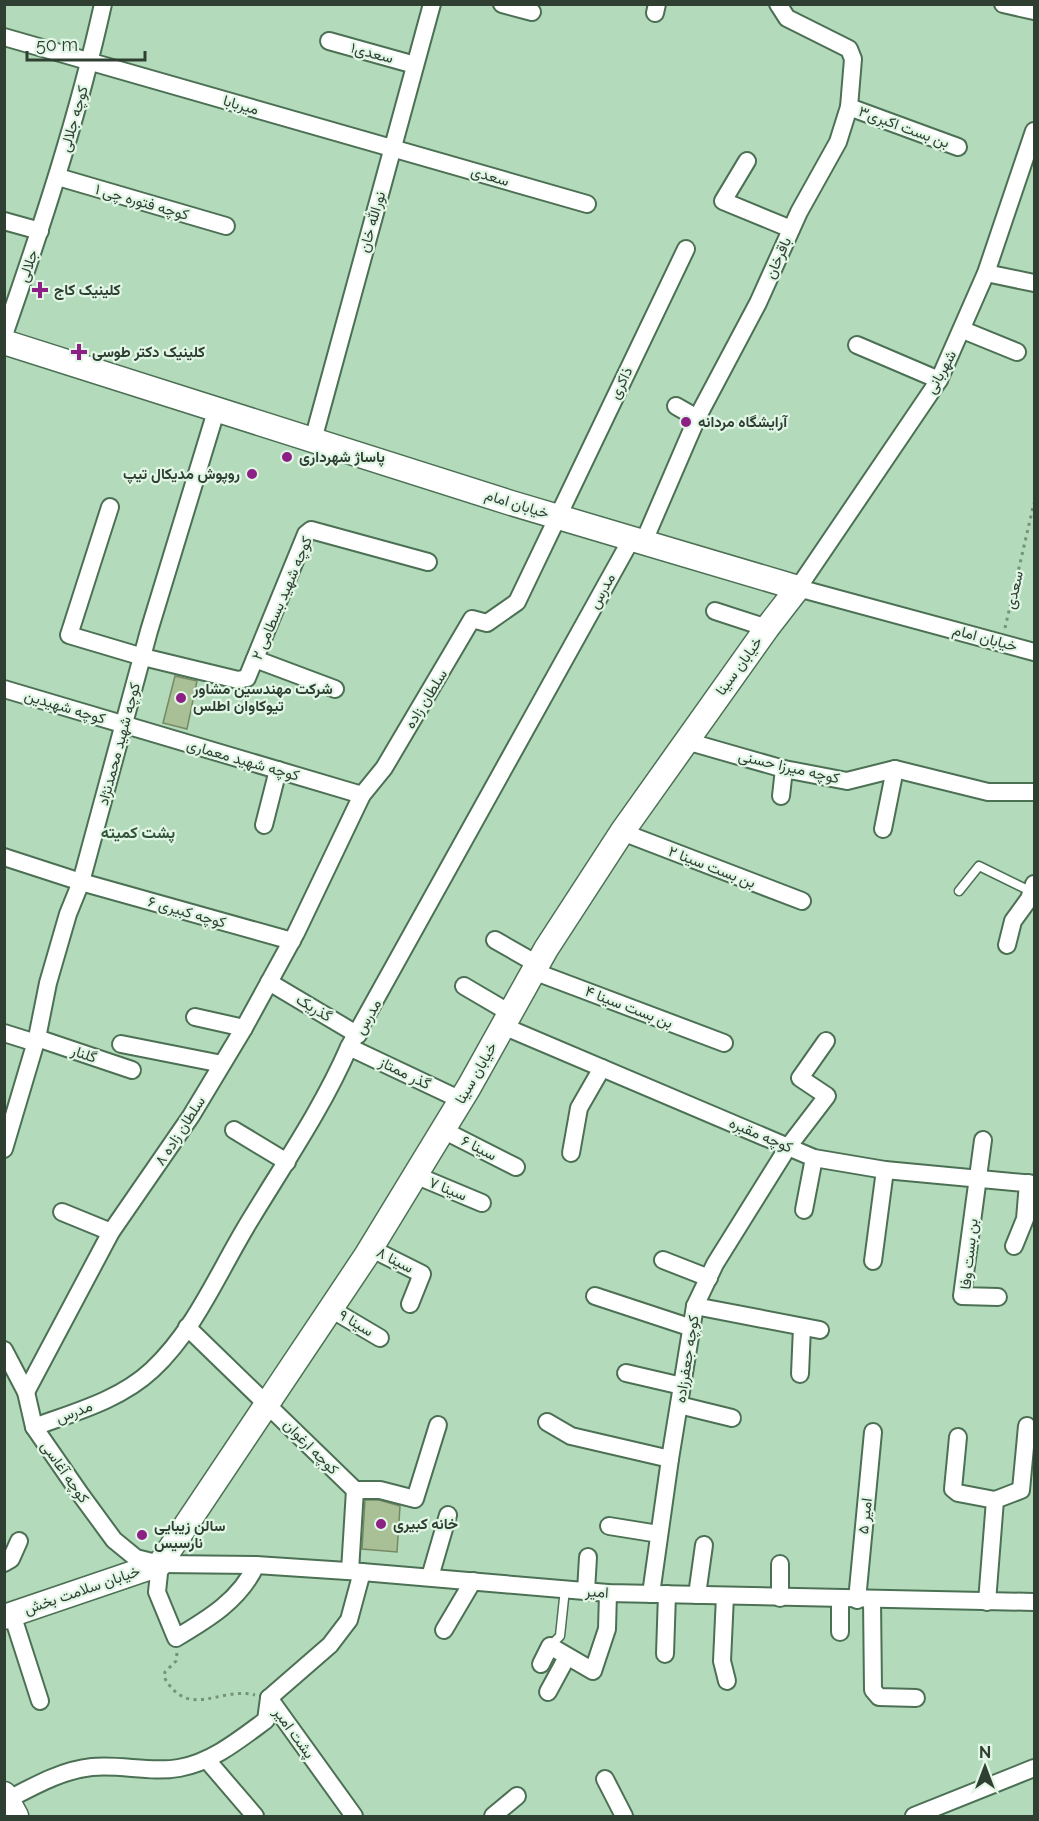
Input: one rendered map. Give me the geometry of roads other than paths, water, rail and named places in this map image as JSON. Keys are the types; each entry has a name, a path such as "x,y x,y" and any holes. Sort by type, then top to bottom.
{"street":[{"name":"کوچه جلالی","path":"40,231 58,177 90,62 103,4"},
{"name":"نورالله خان","path":"313,440 432,4"},
{"path":"502,4 532,12"},
{"name":"باقرخان","path":"638,539 696,418 758,303 791,229 838,142 849,107 853,58 849,49 787,18 778,4"},
{"path":"1003,4 1035,11"},
{"name":"میربابا","path":"4,37 392,149"},
{"name":"سعدی۱","path":"329,41 415,65"},
{"name":"بن بست اکبری۳","path":"849,107 958,147"},
{"name":"شهربانی","path":"798,588 939,380 963,330 986,273 1035,131"},
{"name":"سعدی","path":"392,149 587,204"},
{"path":"747,161 723,201 791,229"},
{"name":"کوچه فتوره چی ۱","path":"58,177 226,226"},
{"path":"4,221 40,231"},
{"name":"جلالی","path":"4,335 40,231"},
{"name":"ذاکری","path":"517,602 686,249"},
{"path":"986,273 1035,283"},
{"path":"963,330 1017,351"},
{"name":"خیابان امام","path":"4,342 557,516 798,588 1035,652"},
{"path":"857,345 939,380"},
{"path":"676,406 696,418"},
{"name":"کوچه شهید محمدنژاد","path":"4,1149 36,1040 48,983 68,914 81,882 143,657 217,408"},
{"path":"110,507 69,635 143,657"},
{"name":"کوچه شهید بسطامی ۲","path":"143,657 243,681 247,678 306,534 311,530 428,561"},
{"name":"مدرس","path":"34,1427 121,1394 153,1369 187,1327 330,1092 354,1041 638,539"},
{"name":"خیابان سینا","path":"160,1564 370,1248 461,1100 536,967 622,832 798,588"},
{"name":"سلطان زاده","path":"328,866 362,795 384,768 472,619 487,623 517,602"},
{"path":"715,611 767,628"},
{"path":"255,659 335,690"},
{"name":"کوچه شهیدین","path":"4,689 125,726"},
{"name":"کوچه شهید معماری","path":"125,726 362,795"},
{"name":"کوچه میرزا حسنی","path":"686,741 784,769 847,781 895,769 988,792 1035,792"},
{"path":"781,796 784,769"},
{"path":"883,828 895,769"},
{"path":"264,825 278,770"},
{"name":"بن بست سینا ۲","path":"622,832 802,901"},
{"name":"کوچه کبیری ۶","path":"4,857 81,882 292,941"},
{"name":"سلطان زاده ۸","path":"26,1392 111,1232 191,1116 244,1028 292,941 328,866"},
{"path":"1007,945 1013,921 1033,888"},
{"name":"بن بست سینا ۴","path":"495,940 536,967 724,1043"},
{"name":"گذریک","path":"269,982 354,1041"},
{"name":"کوچه مقبره","path":"464,986 506,1020 602,1068 814,1158 885,1170 1031,1184"},
{"path":"195,1017 244,1028"},
{"name":"گلنار","path":"4,1033 36,1040 132,1070"},
{"name":"گذر ممتاز","path":"354,1041 461,1100"},
{"name":"کوچه جعفرزاده","path":"664,1654 659,1594 659,1534 695,1306 709,1278 788,1147 827,1096 800,1078 826,1041"},
{"path":"121,1044 222,1064"},
{"path":"571,1153 579,1108 602,1068"},
{"path":"234,1130 287,1162"},
{"name":"سینا ۶","path":"443,1130 516,1167"},
{"path":"977,1179 983,1140"},
{"path":"804,1210 814,1158"},
{"path":"873,1261 885,1170"},
{"name":"سینا ۷","path":"415,1175 482,1203"},
{"name":"بن بست وفا","path":"977,1179 962,1296 998,1297"},
{"path":"1014,1246 1025,1219 1031,1184"},
{"path":"62,1212 111,1232"},
{"name":"سینا ۸","path":"370,1248 422,1274 410,1304"},
{"path":"663,1260 709,1278"},
{"path":"595,1296 692,1328"},
{"path":"695,1306 820,1330"},
{"name":"سینا ۹","path":"331,1309 380,1338"},
{"path":"800,1374 802,1326"},
{"name":"کوچه ارغوان","path":"187,1327 355,1491"},
{"name":"کوچه آغاسی","path":"4,1350 26,1392 34,1427 114,1540 136,1557 160,1564"},
{"path":"626,1372 682,1386"},
{"path":"679,1405 732,1418"},
{"path":"547,1422 571,1436 670,1459"},
{"path":"268,1698 330,1645 349,1620 356,1572 355,1491 380,1490 415,1499 438,1425"},
{"path":"958,1437 953,1490 995,1500 1021,1490 1027,1426"},
{"name":"امیر ۵","path":"873,1432 864,1600 873,1690 879,1697 916,1698"},
{"path":"987,1602 995,1500"},
{"path":"430,1577 448,1515"},
{"path":"609,1526 659,1534"},
{"path":"4,1563 10,1558 19,1541"},
{"path":"697,1595 704,1545"},
{"path":"586,1591 588,1557"},
{"path":"160,1564 157,1592 176,1638 226,1605 247,1586 256,1565"},
{"name":"امیر","path":"160,1564 256,1565 430,1577 608,1593 1035,1602"},
{"name":"خیابان سلامت بخش","path":"8,1615 160,1564"},
{"path":"780,1564 780,1598"},
{"path":"444,1629 473,1581"},
{"path":"541,1664 550,1646 593,1671 607,1629 608,1593"},
{"path":"725,1596 722,1660 727,1680"},
{"path":"840,1599 840,1632"},
{"path":"8,1615 40,1701"},
{"path":"548,1692 567,1657"},
{"name":"پشت امیر","path":"9,1804 38,1783 82,1768 177,1768 207,1760 237,1742 266,1720 268,1698"},
{"name":"پشت امیر","path":"268,1698 354,1816"},
{"path":"207,1760 255,1816"},
{"path":"914,1816 1035,1768"},
{"path":"605,1779 624,1816"},
{"path":"493,1816 517,1796"}],"lane":[{"path":"959,891 979,866 1033,888"},
{"path":"550,1646 560,1636 565,1589"}],"place":[{"name":"کلینیک کاج","path":"40,290"},
{"name":"کلینیک دکتر طوسی","path":"79,352"},
{"name":"آرایشگاه مردانه","path":"686,422"},
{"name":"پاساژ شهرداری","path":"287,457"},
{"name":"روپوش مدیکال تیپ","path":"252,474"},
{"name":"شرکت مهندسین مشاور تیوکاوان اطلس","path":"181,698"},
{"name":"خانه کبیری","path":"381,1524"},
{"name":"سالن زیبایی نارسیس","path":"142,1535"}],"district":[{"name":"پشت کمیته","path":"138,832"}]}
